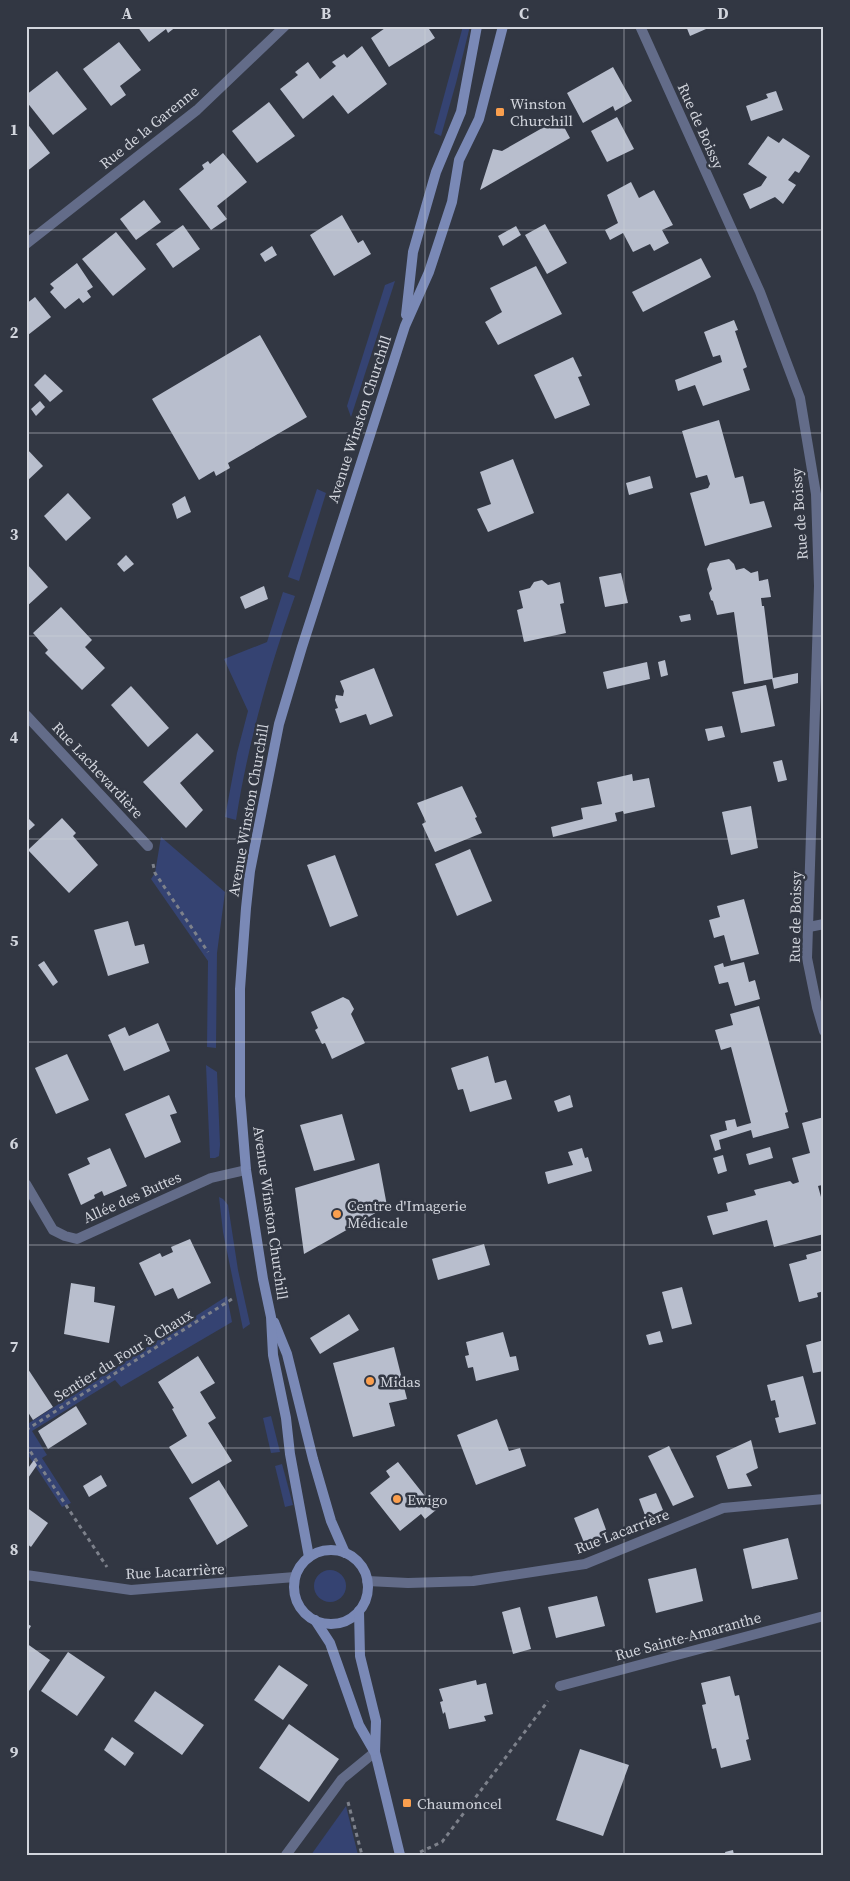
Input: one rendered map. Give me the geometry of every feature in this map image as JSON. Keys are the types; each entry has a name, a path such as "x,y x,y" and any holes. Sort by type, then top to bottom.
{"street":[{"name":"Rue de la Garenne","path":"26,244 197,110 285,26"},
{"name":"Avenue Winston Churchill","path":"405,326 413,252 436,172 461,112 476,26"},
{"name":"Avenue Winston Churchill","path":"309,1557 290,1454 286,1418 273,1356 271,1317 246,1170 240,1096 240,989 247,899 264,794 279,724 405,326 430,272 452,202 459,160 479,119 503,26"},
{"name":"Rue de Boissy","path":"640,26 760,292 800,398 816,494 819,586 807,958 824,1031"},
{"name":"Rue Lachevardière","path":"26,715 148,846"},
{"path":"809,927 824,924"},
{"name":"Allée des Buttes","path":"26,1184 53,1230 77,1239 211,1178 246,1170"},
{"name":"Avenue Winston Churchill","path":"271,1317 287,1354 324,1497 331,1521 345,1553"},
{"name":"Rue Lacarrière","path":"368,1581 408,1584 473,1581 586,1564 723,1508 824,1499"},
{"path":"332,1550 345,1553 356,1559 368,1581 364,1602 359,1611 350,1618 340,1622 328,1624 315,1620 305,1613 298,1602 294,1590 295,1577 300,1566 309,1557 320,1551 332,1550"},
{"name":"Rue Lacarrière","path":"26,1575 131,1590 295,1577"},
{"path":"286,1855 342,1779 374,1752 376,1721 360,1656 359,1611"},
{"name":"Rue Sainte-Amaranthe","path":"560,1686 824,1616"},
{"path":"315,1620 330,1643 359,1725 374,1752 400,1855"}],"path":[{"path":"148,846 155,873 208,952"},
{"name":"Sentier du Four à Chaux","path":"26,1430 232,1299"},
{"path":"26,1445 110,1572"},
{"path":"412,1855 442,1842 560,1686"},
{"path":"342,1779 362,1855"}],"shaded area":[{"path":"463,26 470,26 441,136 434,133"},
{"path":"395,281 351,417 347,406 385,285"},
{"path":"317,489 326,493 299,581 288,577"},
{"path":"283,592 295,596 260,706 236,820 225,817 237,753 248,711 224,659 267,642"},
{"path":"161,837 225,892 217,953 216,1048 207,1047 208,961 151,879 155,873"},
{"path":"206,1065 217,1072 220,1145 219,1156 215,1158 210,1158"},
{"path":"219,1197 228,1205 238,1270 250,1324 243,1329 223,1232"},
{"path":"227,1296 232,1322 121,1387 115,1380 32,1431 47,1455 42,1458 71,1503 62,1507 26,1452 26,1425"},
{"path":"271,1416 280,1452 271,1453 263,1418"},
{"path":"282,1464 293,1505 285,1507 275,1466"},
{"path":"330,1570 336,1571 341,1575 345,1580 345,1592 341,1597 336,1601 330,1602 324,1601 319,1597 315,1592 314,1586 315,1580 319,1575 324,1571"},
{"path":"346,1806 358,1855 311,1855"}],"building":[{"path":"137,26 177,26 168,33 166,29 149,42"},
{"path":"388,26 398,26 399,28 401,26 427,26 435,38 389,67 371,38"},
{"path":"686,26 705,26 706,29 690,36"},
{"path":"119,42 141,70 120,86 126,95 111,106 83,69"},
{"path":"362,46 387,84 348,114 333,95 303,119 280,89 298,75 295,72 308,62 320,79 336,66 332,62 344,54 347,58"},
{"path":"613,67 632,101 615,111 613,106 583,123 567,93"},
{"path":"57,71 87,109 53,135 26,101 26,95"},
{"path":"776,91 783,110 751,121 746,106 768,98 766,94"},
{"path":"269,102 295,136 257,163 232,131"},
{"path":"553,117 559,128 563,125 570,138 480,190 493,149 502,151 544,127 541,123"},
{"path":"617,117 634,149 607,162 591,131"},
{"path":"26,122 50,153 26,172"},
{"path":"768,136 779,143 783,138 810,156 799,173 795,171 788,180 796,185 783,204 775,197 750,209 743,194 761,186 767,177 748,164"},
{"path":"223,153 247,182 217,206 227,219 211,230 179,189 204,169 202,165 208,161 210,164"},
{"path":"631,182 639,198 654,190 673,225 662,230 669,243 654,251 650,244 633,252 623,233 610,240 605,230 618,223 607,195"},
{"path":"144,200 161,222 136,240 120,219"},
{"path":"342,215 358,243 363,240 371,254 334,276 310,235"},
{"path":"545,224 567,263 547,274 525,235"},
{"path":"183,225 200,249 173,268 156,244"},
{"path":"516,226 521,235 503,246 498,236"},
{"path":"116,232 146,269 113,296 82,259"},
{"path":"272,246 277,255 265,262 260,254"},
{"path":"701,258 711,277 643,312 632,292"},
{"path":"77,263 93,287 87,291 91,297 83,303 79,298 65,309 50,292 54,288 50,284"},
{"path":"536,266 562,314 498,345 485,322 502,312 490,288"},
{"path":"35,297 51,317 28,335 26,333 26,304"},
{"path":"734,320 738,330 735,331 747,367 743,369 750,390 703,406 695,385 678,391 675,380 722,362 720,355 713,357 704,332"},
{"path":"260,335 307,417 228,463 230,468 216,476 214,471 199,480 152,399"},
{"path":"573,357 582,376 578,377 590,405 555,419 534,375"},
{"path":"45,374 63,391 50,402 34,385"},
{"path":"40,401 45,407 36,416 31,409"},
{"path":"719,420 735,478 743,476 750,504 764,501 772,527 705,546 690,493 708,488 710,484 707,475 696,478 682,431"},
{"path":"26,448 43,466 26,482"},
{"path":"513,459 534,513 488,532 477,509 491,504 480,472"},
{"path":"650,476 653,488 629,495 626,483"},
{"path":"68,493 91,518 66,541 44,516"},
{"path":"185,496 191,512 177,519 172,504"},
{"path":"126,555 134,564 124,572 117,564"},
{"path":"729,559 734,564 736,570 744,568 751,573 758,571 759,581 768,579 771,597 761,598 762,606 764,606 773,678 798,673 798,683 774,689 772,679 744,684 734,612 717,615 709,593 712,589 707,569 710,563"},
{"path":"26,563 48,587 26,607"},
{"path":"621,573 628,603 605,607 599,577"},
{"path":"542,580 548,585 560,582 564,603 560,604 566,633 524,642 517,610 523,608 519,591 530,588 534,582"},
{"path":"264,586 268,599 245,609 240,597"},
{"path":"61,607 92,640 85,647 105,668 82,690 45,653 48,650 33,633"},
{"path":"690,614 691,620 681,622 679,616"},
{"path":"665,660 668,675 661,677 658,662"},
{"path":"647,662 650,679 607,689 603,672"},
{"path":"374,668 393,716 370,725 366,714 340,723 335,709 338,708 335,700 336,695 343,696 344,691 340,681"},
{"path":"766,685 775,726 741,733 732,692"},
{"path":"131,686 169,728 148,747 111,705"},
{"path":"722,726 725,737 708,741 705,729"},
{"path":"197,733 214,751 180,783 203,810 186,828 143,782"},
{"path":"782,760 787,780 778,782 773,762"},
{"path":"632,774 633,781 649,778 655,807 624,814 623,811 615,813 617,821 553,837 551,827 583,819 581,808 602,804 597,782"},
{"path":"462,786 477,817 475,818 482,833 435,852 422,824 426,822 417,803"},
{"path":"751,806 758,848 731,855 722,812"},
{"path":"26,816 35,825 26,833"},
{"path":"62,818 76,833 73,836 98,865 69,893 28,850"},
{"path":"470,849 492,901 457,916 435,864"},
{"path":"335,855 358,916 330,927 307,865"},
{"path":"744,899 759,954 731,961 724,935 714,938 709,920 720,917 717,906"},
{"path":"128,921 135,946 144,944 149,963 108,976 94,930"},
{"path":"44,961 58,982 53,986 38,965"},
{"path":"744,962 749,982 755,980 760,999 735,1006 728,982 719,984 714,966 723,963 724,967"},
{"path":"343,997 349,1000 354,1009 351,1014 365,1043 332,1059 325,1043 322,1044 315,1030 318,1028 311,1012"},
{"path":"759,1006 788,1112 785,1113 789,1128 753,1138 751,1130 719,1140 721,1149 715,1151 710,1135 727,1130 725,1121 735,1119 737,1127 751,1123 731,1047 721,1050 715,1030 733,1025 730,1014"},
{"path":"158,1023 170,1051 124,1071 108,1035 125,1027 129,1036"},
{"path":"67,1054 89,1100 56,1114 35,1068"},
{"path":"488,1056 495,1083 506,1080 512,1099 470,1112 463,1089 458,1090 451,1068"},
{"path":"169,1095 177,1113 170,1115 181,1142 145,1158 125,1114"},
{"path":"570,1095 573,1107 558,1112 554,1101"},
{"path":"342,1114 355,1160 314,1171 300,1125"},
{"path":"824,1117 824,1189 822,1185 818,1186 824,1208 824,1234 774,1247 767,1220 713,1235 707,1216 728,1211 726,1203 756,1195 754,1190 790,1181 793,1184 799,1182 792,1158 810,1153 802,1123"},
{"path":"770,1147 773,1158 749,1165 746,1154"},
{"path":"110,1148 127,1186 104,1196 102,1191 94,1195 95,1198 81,1205 68,1174 90,1164 87,1158"},
{"path":"582,1148 585,1158 588,1157 592,1171 548,1184 545,1172 573,1165 568,1152"},
{"path":"723,1155 727,1171 718,1174 713,1158"},
{"name":"Centre d'Imagerie Médicale","path":"379,1163 387,1206 362,1221 363,1224 359,1223 304,1254 295,1188"},
{"path":"190,1239 211,1283 178,1299 173,1288 155,1296 139,1263 160,1253 162,1257 173,1252 171,1247"},
{"path":"484,1244 490,1265 438,1280 432,1259"},
{"path":"824,1250 824,1291 817,1293 818,1297 799,1302 789,1264 807,1259 806,1255"},
{"path":"71,1283 95,1287 94,1302 115,1306 109,1343 64,1334"},
{"path":"682,1287 692,1324 672,1329 662,1292"},
{"path":"349,1314 359,1330 320,1354 310,1338"},
{"path":"660,1331 663,1342 649,1345 646,1335"},
{"path":"503,1332 510,1357 516,1356 519,1370 476,1381 473,1367 468,1368 465,1356 469,1355 466,1342"},
{"path":"824,1340 824,1371 813,1373 806,1345"},
{"name":"Midas","path":"394,1347 407,1399 389,1403 395,1426 353,1437 333,1363"},
{"path":"198,1356 215,1383 200,1392 216,1418 208,1423 232,1461 192,1484 169,1447 187,1436 172,1409 174,1408 158,1382"},
{"path":"26,1366 53,1407 33,1420 26,1409"},
{"path":"803,1376 816,1424 779,1433 775,1418 779,1417 775,1400 771,1401 767,1385"},
{"path":"76,1406 87,1424 48,1449 38,1431"},
{"path":"497,1419 509,1451 520,1448 526,1466 476,1485 457,1435"},
{"path":"751,1440 758,1468 746,1474 752,1486 728,1489 716,1456"},
{"path":"669,1446 694,1497 673,1506 648,1456"},
{"path":"34,1460 37,1465 26,1481 26,1471"},
{"path":"398,1462 436,1510 425,1519 421,1514 400,1531 370,1493 390,1477 386,1471"},
{"path":"101,1475 107,1486 89,1497 83,1486"},
{"path":"219,1480 248,1526 217,1545 189,1498"},
{"path":"656,1493 663,1510 646,1518 639,1499"},
{"path":"26,1507 48,1523 31,1547 26,1543"},
{"path":"598,1508 608,1535 585,1545 574,1518"},
{"path":"788,1538 798,1579 752,1589 743,1549"},
{"path":"696,1568 703,1601 656,1613 648,1579"},
{"path":"597,1596 605,1626 556,1638 548,1607"},
{"path":"520,1607 531,1649 513,1654 502,1612"},
{"path":"26,1623 31,1626 26,1634"},
{"path":"26,1643 50,1660 29,1691 26,1689"},
{"path":"68,1652 105,1677 77,1716 41,1691"},
{"path":"279,1665 308,1685 283,1720 254,1700"},
{"path":"730,1676 735,1696 739,1695 749,1739 746,1740 751,1760 721,1768 716,1748 712,1749 702,1705 706,1704 701,1683"},
{"path":"476,1680 477,1685 486,1683 493,1714 484,1716 486,1721 449,1729 445,1712 443,1714 440,1702 443,1701 439,1689"},
{"path":"155,1691 204,1725 182,1755 134,1721"},
{"path":"289,1724 339,1759 309,1802 259,1768"},
{"path":"112,1737 134,1753 125,1766 104,1750"},
{"path":"580,1749 629,1765 603,1836 556,1820"},
{"path":"733,1850 734,1855 726,1855 725,1852"}],"place":[{"name":"Winston Churchill","path":"500,112"},
{"name":"Centre d'Imagerie Médicale","path":"337,1214"},
{"name":"Midas","path":"370,1381"},
{"name":"Ewigo","path":"397,1499"},
{"name":"Chaumoncel","path":"407,1803"}]}
